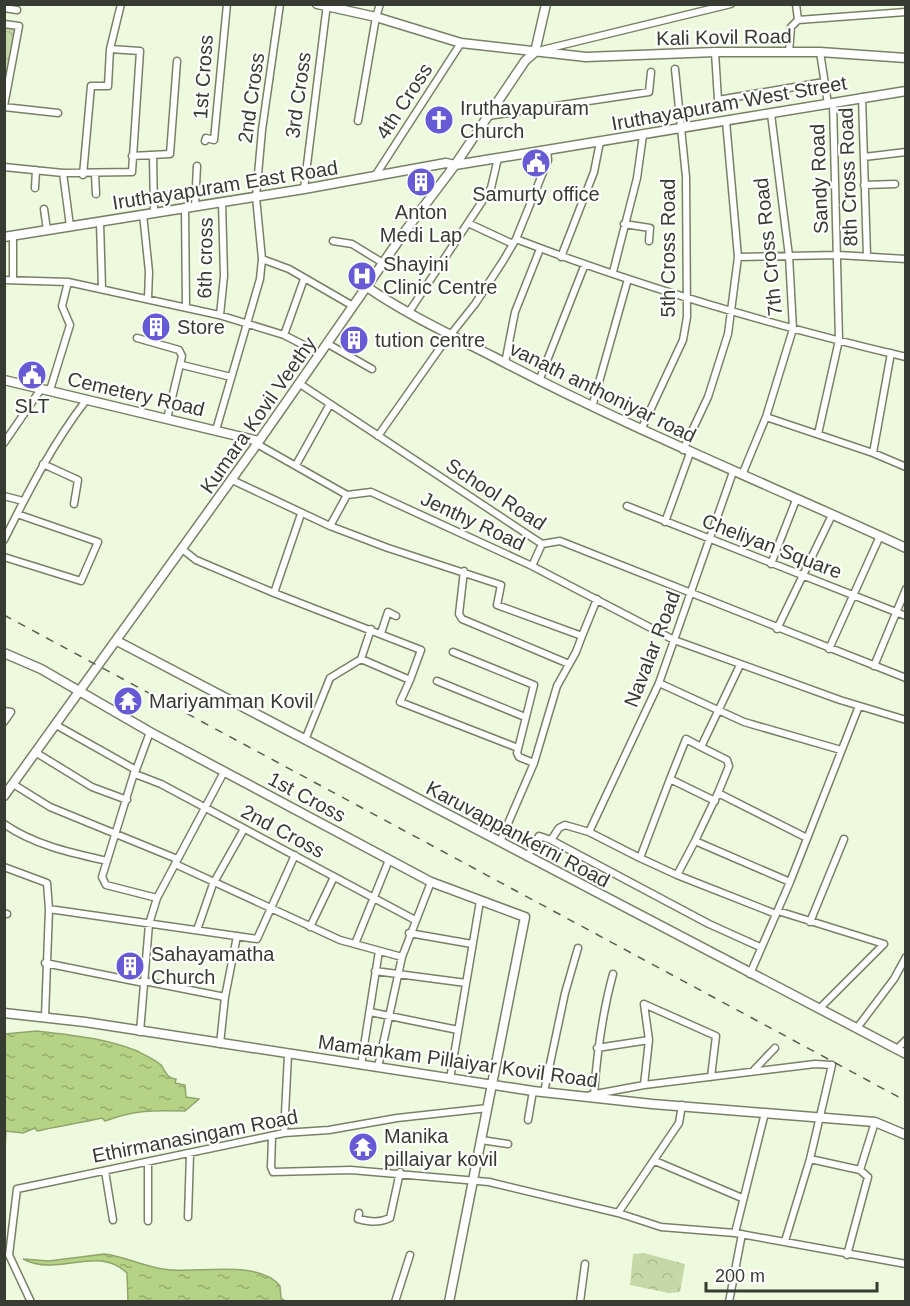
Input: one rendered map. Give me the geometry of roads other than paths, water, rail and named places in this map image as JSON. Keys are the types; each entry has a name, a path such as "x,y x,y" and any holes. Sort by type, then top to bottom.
{"main road":[{"path":"540,52 546,4"},
{"name":"Kali Kovil Road","path":"324,5 376,17 461,43 586,57 715,52 820,52 906,58"},
{"name":"Kumara Kovil Veethy","path":"4,796 232,480 453,164 488,116 540,52"},
{"name":"Iruthayapuram West Street","path":"453,164 771,114 862,96 906,91"},
{"name":"Iruthayapuram East Road","path":"7,234 100,223 154,212 453,164"},
{"name":"vanath anthoniyar road","path":"367,287 452,335 592,407 686,452 906,548"},
{"name":"Cemetery Road","path":"4,380 216,430 258,443"},
{"name":"Karuvappankerni Road","path":"117,641 527,858 901,1051"},
{"name":"1st Cross","path":"4,653 41,669 150,732 431,882 525,917 493,1084"},
{"name":"Mamankam Pillaiyar Kovil Road","path":"4,1013 45,1017 533,1091 590,1095 652,1104 875,1122 906,1135"},
{"path":"448,1302 493,1084"}],"street":[{"path":"82,175 91,87 108,86 110,49 122,4"},
{"name":"1st Cross","path":"205,141 206,138 214,140 222,31 227,4"},
{"name":"2nd Cross","path":"256,197 262,130 280,4"},
{"path":"358,121 380,4"},
{"path":"540,52 731,4"},
{"path":"796,4 798,20"},
{"name":"3rd Cross","path":"304,189 324,5"},
{"path":"4,8 16,10"},
{"path":"789,52 791,27 798,20 906,12"},
{"path":"4,24 19,26 4,106 58,113"},
{"name":"4th Cross","path":"375,177 461,43"},
{"path":"4,167 82,175 132,172 140,51 110,49"},
{"path":"715,52 718,100 824,82"},
{"name":"Sandy Road","path":"820,52 824,82 830,103 838,255 839,340"},
{"path":"132,156 170,154 177,61"},
{"path":"675,69 680,129"},
{"path":"488,116 649,92 651,72"},
{"name":"8th Cross Road","path":"862,96 867,256"},
{"name":"7th Cross Road","path":"742,475 766,417 793,328 789,256 771,114"},
{"path":"665,522 686,452 708,397 728,334 738,257 726,121"},
{"name":"5th Cross Road","path":"641,430 683,340 687,297 686,177 680,129"},
{"path":"613,272 637,178 643,135"},
{"path":"561,257 594,172 600,142"},
{"path":"378,436 440,348 452,335 514,242 549,159 547,150"},
{"path":"864,157 906,152"},
{"path":"153,156 154,212"},
{"path":"409,312 470,224 491,188 498,158"},
{"path":"186,307 190,207 197,166"},
{"path":"35,188 36,170"},
{"path":"63,173 70,226"},
{"path":"95,174 96,194"},
{"path":"864,185 895,184"},
{"path":"216,430 260,279 262,259 256,197"},
{"name":"6th cross","path":"220,315 224,276 222,202"},
{"path":"44,209 47,230"},
{"path":"143,214 148,299"},
{"path":"100,223 102,288"},
{"path":"470,224 514,242 687,297 793,328 906,357"},
{"path":"624,224 650,228 649,241"},
{"path":"7,234 13,280"},
{"path":"333,241 352,244 383,262"},
{"path":"505,363 515,312 540,249"},
{"path":"738,257 838,255 906,259"},
{"path":"262,259 289,269 353,306"},
{"path":"539,381 585,264"},
{"path":"284,335 304,279"},
{"path":"592,407 628,279"},
{"path":"4,280 68,282 186,307 284,335 321,354"},
{"path":"4,444 46,389 70,325 62,306 68,282"},
{"path":"137,338 179,350 182,356 182,366 167,419"},
{"path":"818,435 839,340"},
{"path":"328,344 372,369"},
{"path":"873,453 891,353"},
{"path":"182,366 231,377"},
{"name":"School Road","path":"300,384 542,544 560,541 906,678"},
{"path":"4,540 43,464 62,432 87,399"},
{"path":"296,465 330,404"},
{"path":"766,417 873,453 906,467"},
{"path":"258,443 347,495 330,525"},
{"path":"43,464 78,480 74,504"},
{"name":"Navalar Road","path":"589,832 659,683 733,472"},
{"path":"232,480 301,514 388,548 501,585 497,605 582,636"},
{"name":"Jenthy Road","path":"347,495 371,492 532,566 674,640 740,665 906,720"},
{"path":"4,496 23,501"},
{"path":"771,564 796,500"},
{"name":"Cheliyan Square","path":"627,506 906,616"},
{"path":"4,557 81,581 98,542 17,514"},
{"path":"274,593 301,514"},
{"path":"777,628 832,515"},
{"path":"829,649 880,536"},
{"path":"532,566 542,544"},
{"path":"182,549 196,560 274,593 421,650 400,702 518,748"},
{"path":"464,571 459,614 462,619 569,664"},
{"path":"874,666 906,589"},
{"path":"500,842 534,763 556,686 569,664 597,599"},
{"path":"381,633 388,612 396,616"},
{"path":"305,740 330,678 361,659 371,629"},
{"path":"453,652 534,685 518,748 519,757 534,763"},
{"path":"361,659 410,680"},
{"path":"701,747 740,665"},
{"path":"437,681 525,717"},
{"path":"659,683 744,722 841,750"},
{"path":"750,974 760,946 790,882 859,706"},
{"path":"4,711 11,712 4,722"},
{"name":"2nd Cross","path":"56,725 135,772 415,920"},
{"path":"150,732 102,877 106,885 157,898"},
{"path":"640,858 686,739 727,760 729,766 715,801 677,875"},
{"path":"35,752 92,787 127,800"},
{"path":"140,1032 149,924 157,898 203,807 224,772"},
{"path":"670,779 715,801"},
{"path":"13,784 50,807 176,861 213,884 310,927 356,944 402,957"},
{"path":"718,793 807,838"},
{"path":"4,824 14,831 58,849 107,861"},
{"path":"551,840 559,828 565,825 589,832 677,875 777,913 884,944 819,1009"},
{"path":"197,930 213,884 244,829"},
{"path":"527,858 539,837 551,840 709,924 760,946"},
{"path":"810,922 844,839"},
{"path":"695,841 790,882"},
{"path":"49,909 256,939 295,855"},
{"path":"356,944 389,860"},
{"path":"4,867 47,883 49,909 45,963 45,1017"},
{"path":"310,927 334,877"},
{"path":"378,1067 391,1016 402,957 409,933 431,882"},
{"path":"450,1079 480,901"},
{"path":"409,933 472,944"},
{"path":"220,1044 225,997 237,936"},
{"path":"544,1092 565,993 578,948"},
{"path":"361,1065 379,951"},
{"path":"857,1028 894,979 906,957"},
{"path":"45,963 225,997"},
{"path":"375,971 466,983"},
{"path":"613,975 604,1007 590,1095 644,1085 832,1065 810,1159 785,1241"},
{"path":"644,1085 649,1040 644,1004 716,1036 711,1077"},
{"path":"370,1012 458,1030"},
{"path":"597,1048 649,1040"},
{"path":"901,1051 906,1040"},
{"path":"753,1072 775,1048"},
{"path":"284,1132 288,1055"},
{"path":"528,1120 533,1091"},
{"path":"618,1213 679,1123 682,1105"},
{"name":"Ethirmanasingam Road","path":"7,1254 17,1189 272,1137 284,1132 330,1130 397,1118 488,1108"},
{"path":"729,1302 742,1198 765,1113"},
{"path":"860,1170 875,1122"},
{"path":"272,1137 271,1167 273,1172 351,1170 400,1172 489,1182 618,1213 661,1227 738,1233 847,1255 906,1264"},
{"path":"481,1140 508,1144"},
{"path":"188,1217 190,1154"},
{"path":"810,1159 860,1170 868,1177 847,1255"},
{"path":"655,1161 742,1198"},
{"path":"148,1162 148,1221"},
{"path":"105,1171 113,1220"},
{"path":"359,1213 358,1219 369,1222 381,1222 390,1218 400,1172"},
{"path":"7,1254 31,1302"},
{"path":"395,1302 410,1255"},
{"path":"580,1302 585,1264"}],"water":[{"path":"37,1031 100,1040 137,1051 159,1063 169,1076 176,1079 175,1083 185,1085 186,1097 199,1099 185,1111 144,1111 105,1121 102,1118 37,1131 35,1128 23,1133 6,1131 5,1150 5,1034"},
{"path":"104,1254 163,1269 225,1269 257,1272 270,1277 280,1286 281,1298 285,1301 128,1301 127,1273 115,1265 103,1261 90,1261 50,1265 37,1264 23,1259 49,1261"}],"railway":[{"path":"4,615 906,1101"}],"place":[{"name":"Iruthayapuram Church","path":"439,120"},
{"name":"Samurty office","path":"536,163"},
{"name":"Anton Medi Lap","path":"421,182"},
{"name":"Shayini Clinic Centre","path":"362,276"},
{"name":"Store","path":"156,327"},
{"name":"tution centre","path":"354,340"},
{"name":"SLT","path":"32,375"},
{"name":"Mariyamman Kovil","path":"128,701"},
{"name":"Sahayamatha Church","path":"130,966"},
{"name":"Manika pillaiyar kovil","path":"363,1147"}]}
